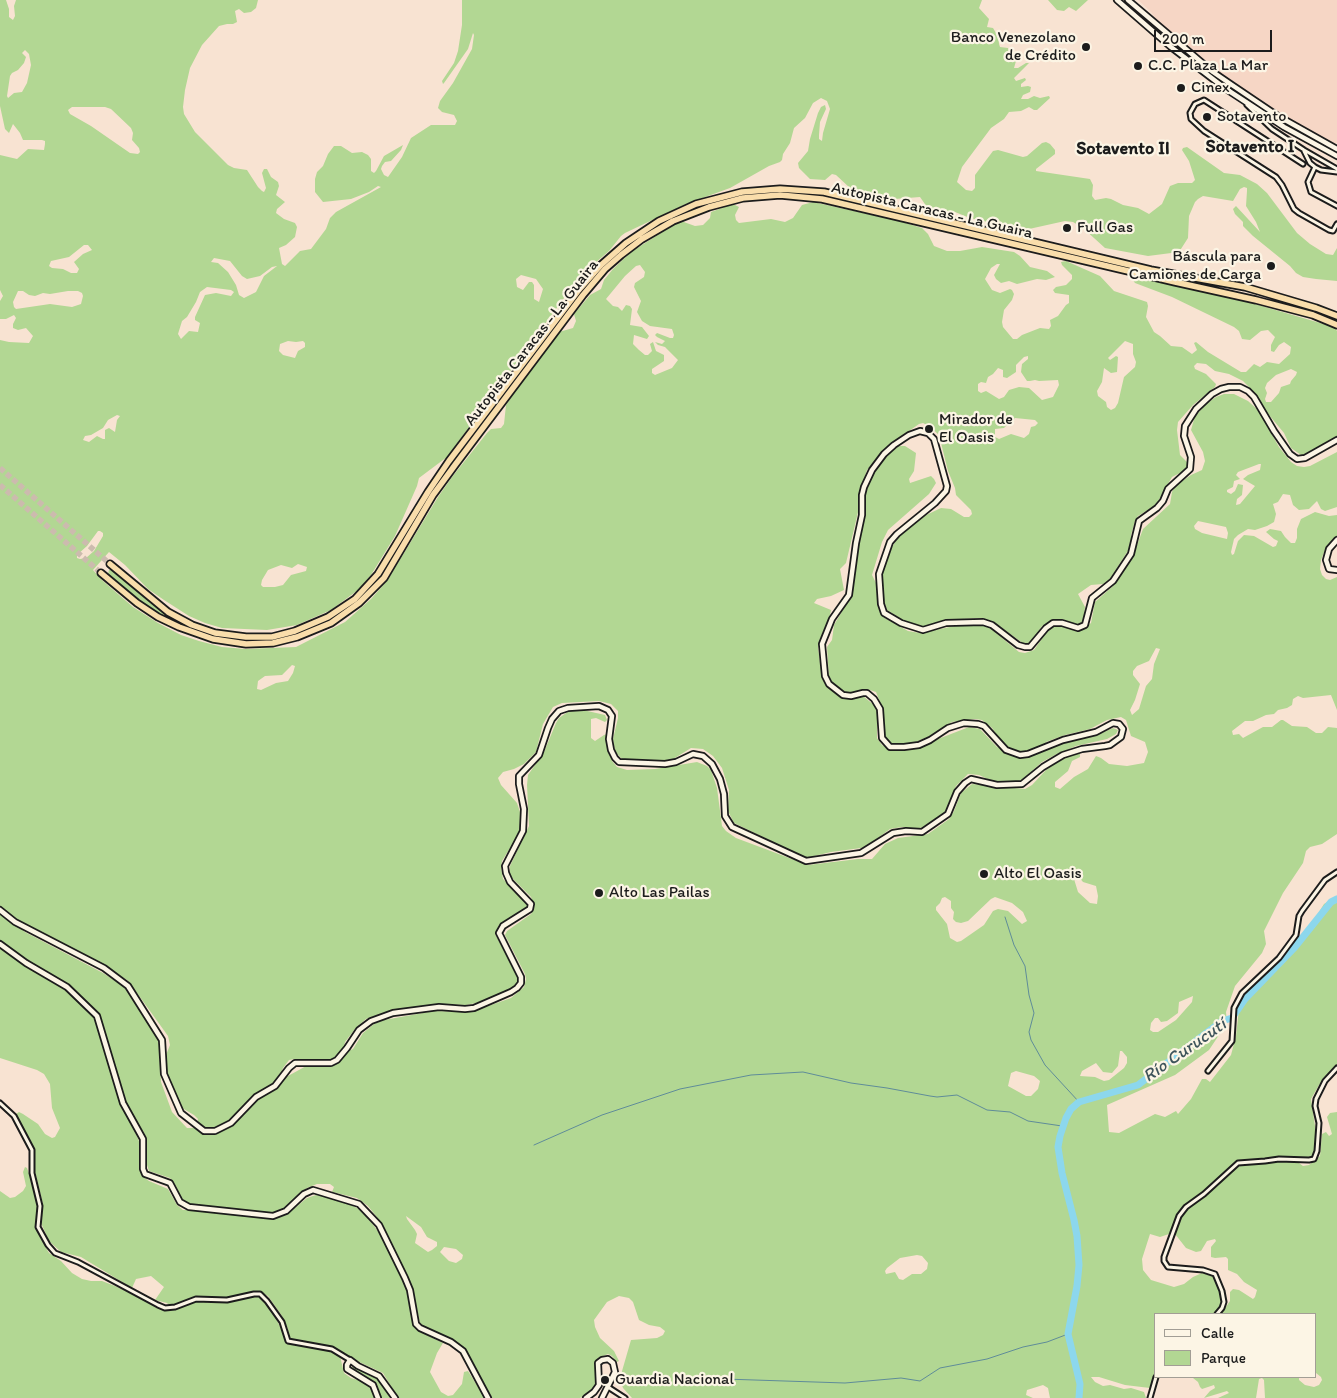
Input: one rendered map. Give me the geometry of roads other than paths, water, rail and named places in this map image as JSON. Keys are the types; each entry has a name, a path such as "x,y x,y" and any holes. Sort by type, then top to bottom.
{"highway":[{"name":"Autopista Caracas - La Guaira","path":"110,564 168,612 192,625 215,633 246,637 272,636 295,631 328,618 355,598 378,574 449,461 578,291 601,265 626,243 659,221 696,204 742,192 780,189 824,192 1151,270 1250,289 1337,316"},
{"name":"Autopista Caracas - La Guaira","path":"102,573 152,614 170,624 213,639 246,644 273,643 297,637 331,623 360,603 384,578 433,495 454,465 583,295 605,270 642,239 673,221 704,209 743,198 780,195 822,199 1256,300 1313,315 1337,324"}],"main road":[{"path":"1117,0 1192,64 1247,104 1298,136 1337,156"},
{"path":"1128,0 1213,72 1278,116 1337,149"},
{"path":"0,910 15,922 104,968 128,986 162,1040 164,1074 182,1115 200,1128 210,1132 231,1123 256,1096 275,1086 289,1068 295,1064 331,1063 337,1060 359,1030 371,1021 393,1013 433,1008 474,1008 517,988 521,983 521,977 499,933 503,926 528,911 531,906 528,900 510,882 505,869 506,862 523,831 524,809 519,780 522,773 538,755 552,719 562,709 599,706 608,710 612,716 611,750 619,762 665,764 676,762 693,754 704,756 712,764 720,779 724,794 725,816 732,827 806,861 861,853 893,833 906,831 922,832 948,814 957,792 965,782 971,779 997,785 1022,784 1043,766 1063,755 1082,749 1105,746 1118,740 1123,734 1123,729 1119,724 1113,723 1096,732 1063,740 1028,754 1020,755 1006,750 984,726 964,724 952,726 919,745 904,748 890,747 882,738 880,710 874,699 867,693 851,696 843,695 829,684 825,676 822,644 832,619 849,594 862,515 864,487 872,470 894,444 916,431 924,432 934,439 947,486 946,491 935,503 890,542 878,574 881,604 884,613 901,623 922,630 946,623 983,622 992,625 1018,645 1025,648 1030,646 1043,630 1052,624 1062,623 1078,628 1085,625 1092,598 1113,581 1131,554 1139,521 1161,505 1168,489 1190,469 1191,457 1184,436 1185,426 1196,409 1212,394 1230,387 1240,387 1248,391 1254,397 1290,454 1297,459 1305,458 1337,440"},
{"path":"1337,540 1329,549 1326,560 1329,569 1337,570"},
{"path":"0,944 26,963 67,987 97,1016 123,1103 143,1139 143,1169 145,1174 170,1183 180,1202 189,1208 273,1216 286,1211 304,1194 313,1190 359,1204 379,1226 405,1278 410,1290 416,1324 463,1351 488,1398"},
{"path":"586,1398 598,1387 598,1364 605,1359 611,1360 615,1369 602,1398"},
{"path":"378,1398 373,1385 347,1369 347,1364 350,1360 380,1376 395,1398"}],"street":[{"path":"1303,164 1204,100 1195,104 1190,113 1191,119 1204,131 1276,177 1282,184 1294,209 1299,213 1329,230 1333,231 1337,224"},
{"path":"1247,104 1272,129 1337,171"},
{"path":"1304,150 1310,164 1321,170 1337,171"},
{"path":"1315,167 1308,182 1311,192 1337,206"},
{"path":"1208,1071 1232,1040 1234,1008 1242,993 1279,958 1296,935 1299,916 1302,910 1325,880 1337,872"},
{"path":"1218,1313 1224,1302 1220,1284 1214,1274 1203,1270 1168,1266 1164,1263 1164,1257 1179,1216 1186,1207 1204,1194 1238,1163 1279,1158 1309,1160 1314,1158 1318,1151 1319,1123 1315,1106 1316,1099 1322,1084 1337,1068"},
{"path":"0,1103 14,1116 32,1150 32,1173 40,1206 38,1227 43,1238 55,1253 78,1262 166,1308 175,1307 196,1299 227,1300 260,1294 267,1300 282,1322 288,1341 332,1348 350,1360"},
{"path":"1150,1398 1156,1378"},
{"path":"608,1387 625,1398"}],"waterway":[{"name":"Río Curucutí","path":"1079,1398 1080,1384 1068,1334 1079,1265 1077,1236 1062,1173 1058,1147 1066,1118 1071,1109 1079,1102 1138,1085 1222,1021 1232,1018 1245,999 1295,947 1331,902 1337,899"},
{"path":"1005,917 1014,945 1025,966 1029,995 1034,1013 1029,1032 1031,1040 1045,1065 1079,1102"},
{"path":"534,1145 602,1115 680,1089 751,1075 803,1072 851,1083 930,1096 957,1095 987,1110 1010,1112 1028,1121 1062,1126"},
{"path":"708,1378 694,1378 845,1383 901,1378 920,1381 940,1368 987,1359 1068,1334"}],"tunnel":[{"path":"0,468 110,564"},
{"path":"0,485 101,573"}],"place":[{"name":"Banco Venezolano de Crédito","path":"1086,47"},
{"name":"C.C. Plaza La Mar","path":"1138,66"},
{"name":"Cinex","path":"1181,88"},
{"name":"Sotavento","path":"1207,117"},
{"name":"Full Gas","path":"1067,228"},
{"name":"Báscula para Camiones de Carga","path":"1271,266"},
{"name":"Mirador de El Oasis","path":"929,429"},
{"name":"Alto El Oasis","path":"984,874"},
{"name":"Alto Las Pailas","path":"599,893"},
{"name":"Guardia Nacional","path":"605,1380"}],"district":[{"name":"Sotavento I","path":"1250,147"},
{"name":"Sotavento II","path":"1123,149"}]}
